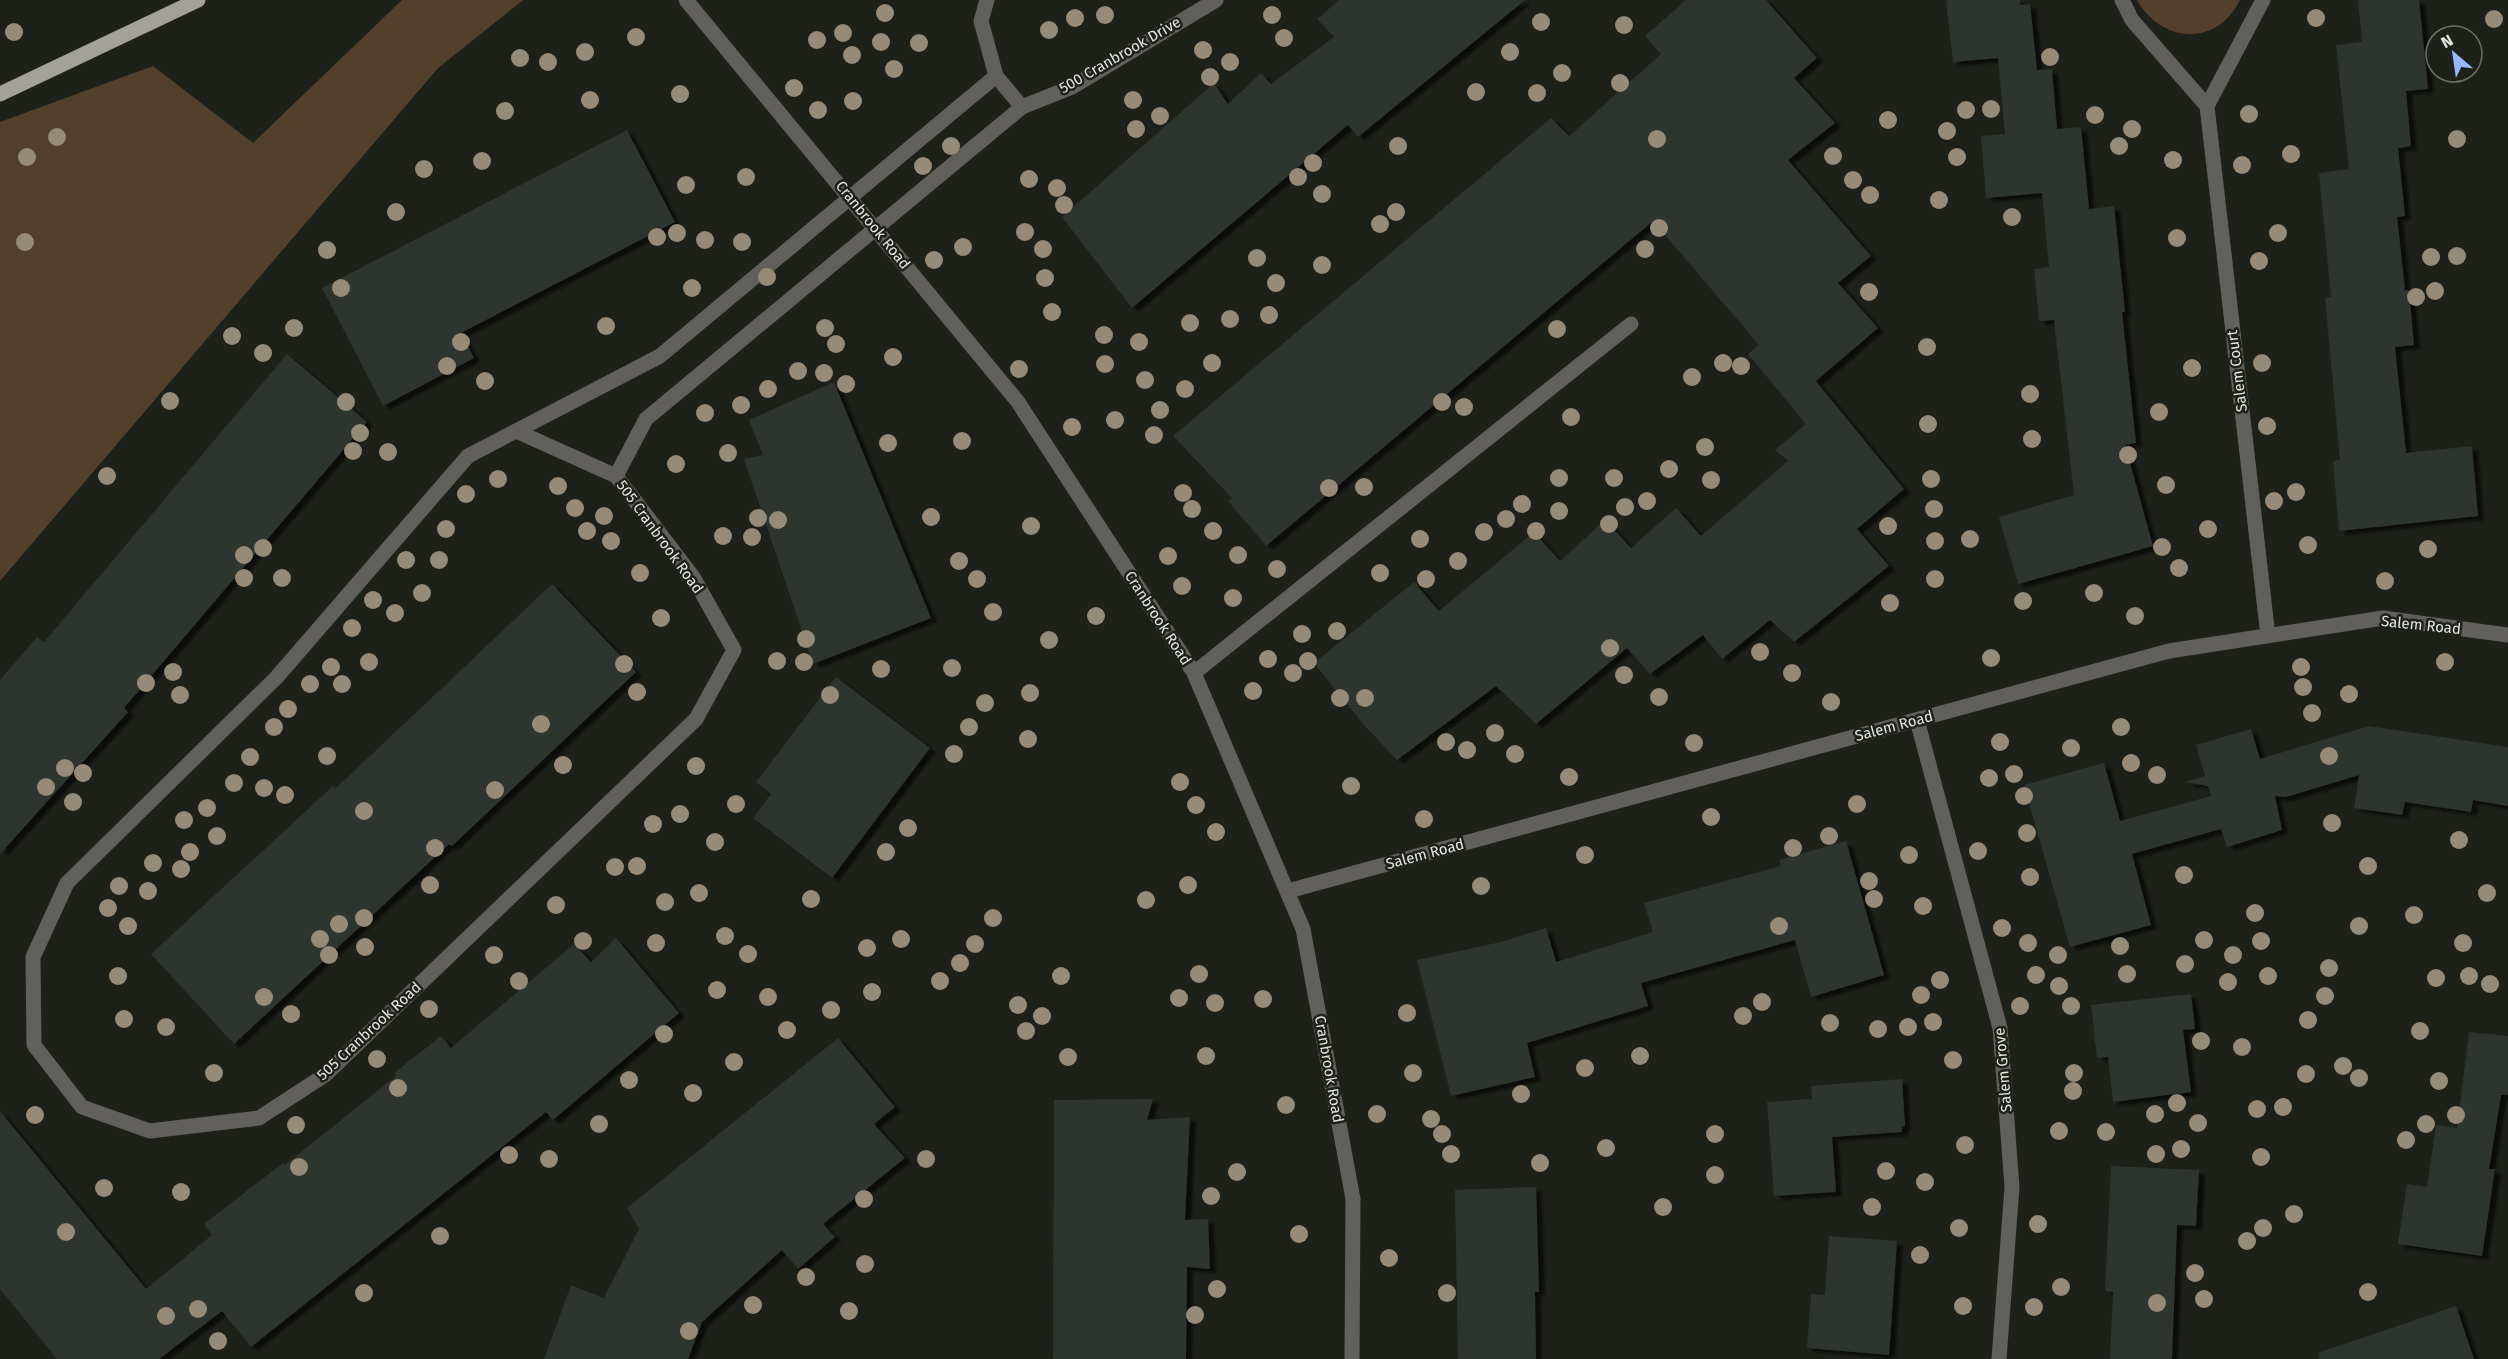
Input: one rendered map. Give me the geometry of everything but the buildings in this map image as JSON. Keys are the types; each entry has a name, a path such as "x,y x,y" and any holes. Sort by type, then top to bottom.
{"main road":[{"path":"0,94 198,0"}],"street":[{"name":"Cranbrook Road","path":"686,0 1018,402 1194,673 1303,928 1353,1199 1352,1359"},
{"path":"987,0 981,21 996,76 1022,107"},
{"name":"500 Cranbrook Drive","path":"616,476 646,419 1022,107 1072,87 1216,0"},
{"path":"2122,0 2132,20 2207,106 2263,0"},
{"name":"505 Cranbrook Road","path":"516,431 616,476 693,577 734,650 696,719 325,1075 260,1118 150,1131 82,1107 34,1045 33,957 67,883 276,678 468,456 516,431 660,356 996,76"},
{"name":"Salem Court","path":"2207,106 2268,636"},
{"path":"1194,673 1631,324"},
{"name":"Salem Road","path":"1287,891 2169,651 2383,618 2508,635"},
{"name":"Salem Grove","path":"1917,720 2000,1028 2012,1187 1999,1359"}],"shaded area":[{"path":"402,0 523,0 438,68 0,581 0,122 153,66 253,143"},
{"path":"2137,0 2240,0 2230,15 2218,26 2204,32 2189,34 2175,32 2160,25 2148,15"}]}
